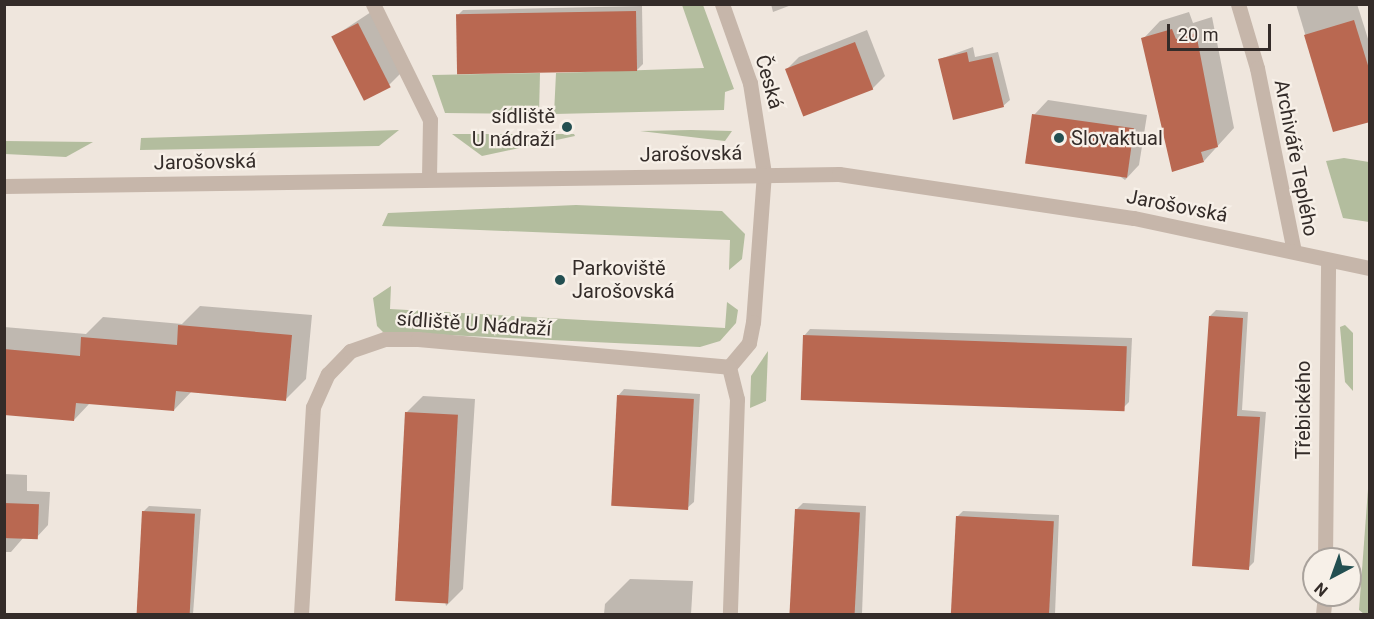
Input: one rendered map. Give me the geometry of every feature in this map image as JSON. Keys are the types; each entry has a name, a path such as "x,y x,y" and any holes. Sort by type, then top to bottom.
{"street":[{"path":"373,4 430,120 429,179"},
{"name":"Česká","path":"722,4 750,83 765,173"},
{"name":"Archiváře Teplého","path":"1238,4 1257,68 1294,251"},
{"path":"730,615 737,399 729,367 749,343 753,322 765,173"},
{"name":"Jarošovská","path":"4,186 765,173 839,174 997,194 1294,251 1328,261 1370,268"},
{"name":"Třebického","path":"1325,547 1328,261"},
{"name":"sídliště U Nádraží","path":"301,615 313,407 328,374 350,351 385,339 418,339 729,367"}],"green space":[{"path":"682,5 703,5 734,89 725,92 724,110 554,114 556,73 704,68"},
{"path":"540,73 539,114 445,113 432,75"},
{"path":"399,130 379,146 140,150 141,138"},
{"path":"691,130 732,131 725,141 640,131"},
{"path":"452,134 574,134 575,136 482,156"},
{"path":"5,141 93,142 66,157 5,154"},
{"path":"1344,158 1369,162 1369,222 1343,218 1326,161"},
{"path":"576,205 722,211 745,234 742,259 729,270 730,240 382,226 388,213"},
{"path":"391,286 390,309 725,328 727,302 738,310 736,323 720,341 700,347 383,332 377,326 373,298"},
{"path":"1345,325 1353,333 1353,391 1345,382 1340,327"},
{"path":"768,351 766,401 750,408 751,376"},
{"path":"1369,476 1370,614 1364,614 1359,610 1359,607 1362,607 1362,570"}],"building":[{"path":"636,11 637,71 457,74 456,14"},
{"path":"1354,20 1370,72 1370,122 1333,132 1304,35"},
{"path":"358,23 391,87 364,101 331,37"},
{"path":"1172,29 1176,39 1196,33 1218,147 1201,152 1204,162 1172,172 1141,38"},
{"path":"855,42 873,90 803,116 785,69"},
{"path":"967,52 969,62 992,57 1004,107 953,120 938,59"},
{"path":"1032,114 1134,128 1127,178 1025,164"},
{"path":"1209,316 1243,318 1237,416 1260,417 1249,570 1192,566"},
{"path":"178,325 292,335 286,401 176,391 174,411 76,403 74,421 4,415 4,349 80,356 81,337 177,345"},
{"path":"803,335 1127,346 1125,411 801,400"},
{"path":"617,395 694,399 688,510 611,506"},
{"path":"405,412 458,415 448,604 395,601"},
{"path":"4,503 39,504 38,539 4,538"},
{"path":"795,509 860,512 855,614 789,614"},
{"path":"142,511 195,514 190,614 137,614"},
{"path":"956,516 1054,521 1049,614 951,614"}],"place":[{"name":"sídliště U nádraží","path":"567,127"},
{"name":"Slovaktual","path":"1059,138"},
{"name":"Parkoviště Jarošovská","path":"560,280"}]}
